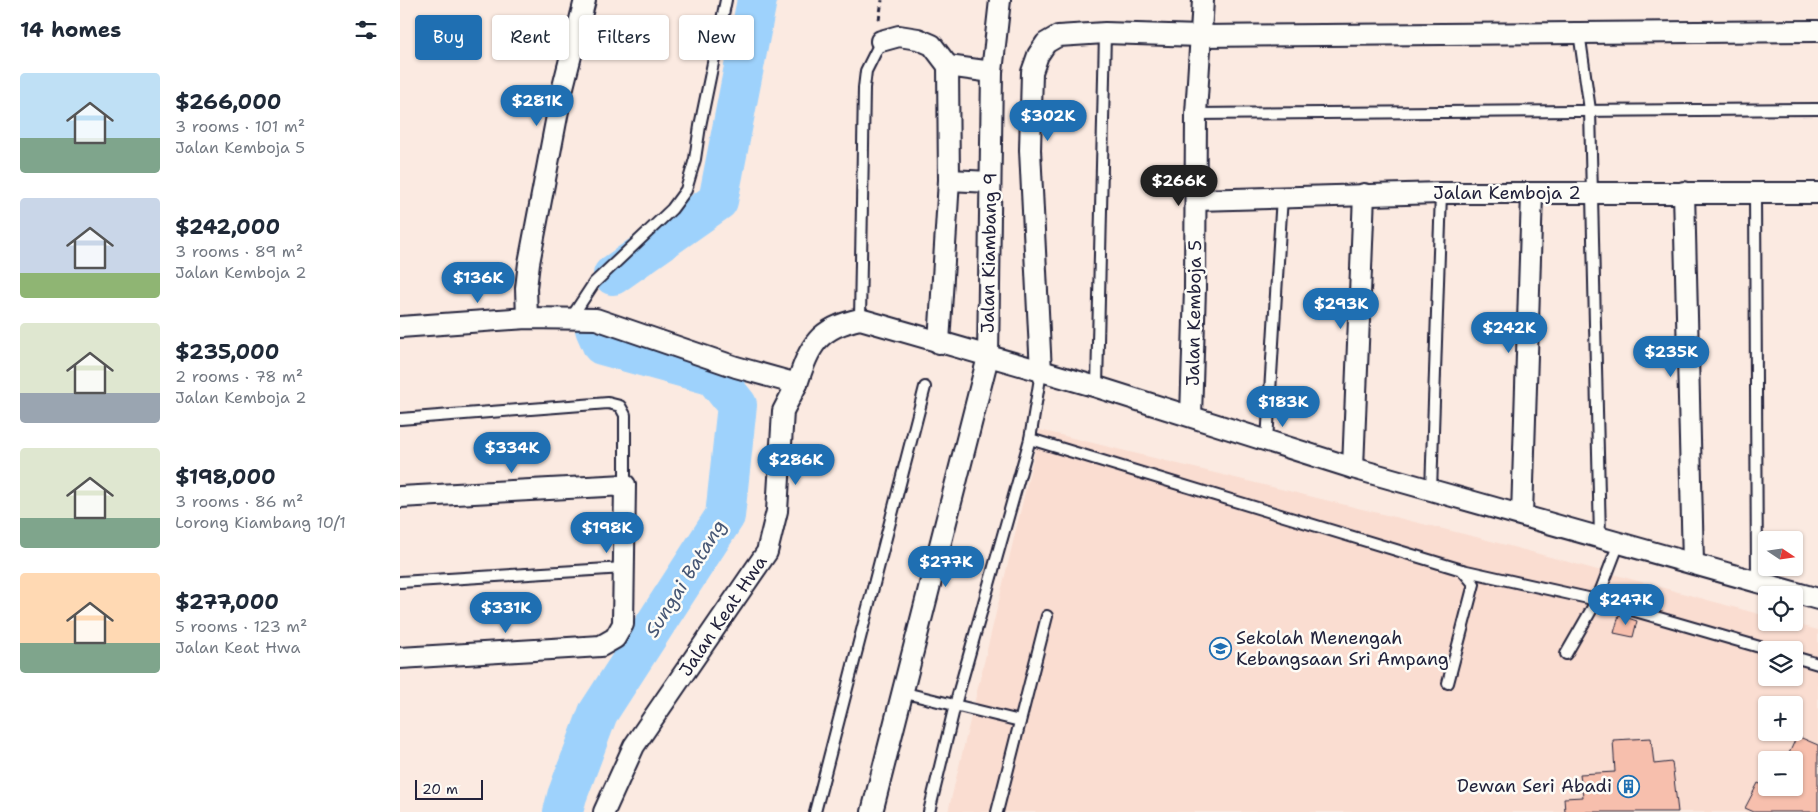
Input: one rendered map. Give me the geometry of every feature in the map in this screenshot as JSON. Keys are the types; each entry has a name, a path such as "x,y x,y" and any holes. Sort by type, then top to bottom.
{"street":[{"path":"527,318 526,288 529,263 561,95 585,0"},
{"name":"Jalan Kiambang 9","path":"872,812 901,692 988,357 992,72 1000,0"},
{"name":"Jalan Kemboja 5","path":"1191,416 1196,114 1203,0"},
{"path":"1042,372 1030,150 1032,72 1038,55 1046,43 1058,36 1105,32 1200,36 1818,31"},
{"path":"881,41 899,36 918,38 932,44 948,66 949,180 939,343"},
{"path":"948,66 992,72"},
{"path":"949,180 990,182"},
{"path":"1684,192 1693,563"},
{"name":"Jalan Kemboja 2","path":"1196,200 1282,196 1441,193 1818,193"},
{"path":"1353,468 1364,194"},
{"path":"1522,515 1532,194"},
{"path":"400,327 527,318 596,319 736,367 797,384"},
{"path":"860,318 939,343 1096,386 1431,491 1757,580 1818,599"},
{"name":"Jalan Keat Hwa","path":"604,812 634,746 767,552 776,511 783,411 797,384 807,353 822,335 839,324 860,318"},
{"path":"400,497 626,485 623,624 615,638 601,646 400,658"}],"lane":[{"path":"565,318 594,282 672,208 686,190 695,159 726,0"},
{"path":"1096,386 1105,32"},
{"path":"1566,654 1597,600 1610,541 1592,194 1590,110 1580,32"},
{"path":"860,318 864,88 866,72 881,41"},
{"path":"1196,114 1818,110"},
{"path":"1431,491 1441,193"},
{"path":"1755,194 1757,580"},
{"path":"1268,441 1282,196"},
{"path":"929,812 955,705 1030,439 1042,372"},
{"path":"815,812 925,387"},
{"path":"400,419 608,403 620,406 625,415 626,485"},
{"path":"1030,439 1462,570 1597,600 1758,647"},
{"path":"400,582 624,568"},
{"path":"1448,683 1474,584 1462,570"},
{"path":"997,812 1047,616"},
{"path":"1803,660 1818,664"},
{"path":"901,692 1020,721"}],"shaded area":[{"name":"Sekolah Menengah Kebangsaan Sri Ampang","path":"1040,430 1480,538 1758,614 1758,631 1803,631 1803,626 1818,630 1818,812 948,812"}],"building":[{"path":"1619,615 1637,621 1633,637 1614,633"},
{"name":"Dewan Seri Abadi","path":"1651,738 1654,764 1672,762 1678,812 1565,812 1564,798 1583,797 1580,774 1615,772 1613,740"},
{"path":"1803,739 1818,745 1818,812 1754,812 1745,808 1758,783 1758,796 1803,796 1803,751 1790,751 1795,741 1803,741"}],"waterway":[{"name":"Sungai Batang","path":"613,275 718,201 757,0"},
{"name":"Sungai Batang","path":"563,812 567,796 598,713 725,516 737,405 714,376 602,345 595,329"}],"place":[{"name":"Sekolah Menengah Kebangsaan Sri Ampang","path":"1220,648"},
{"name":"Dewan Seri Abadi","path":"1628,786"}]}
